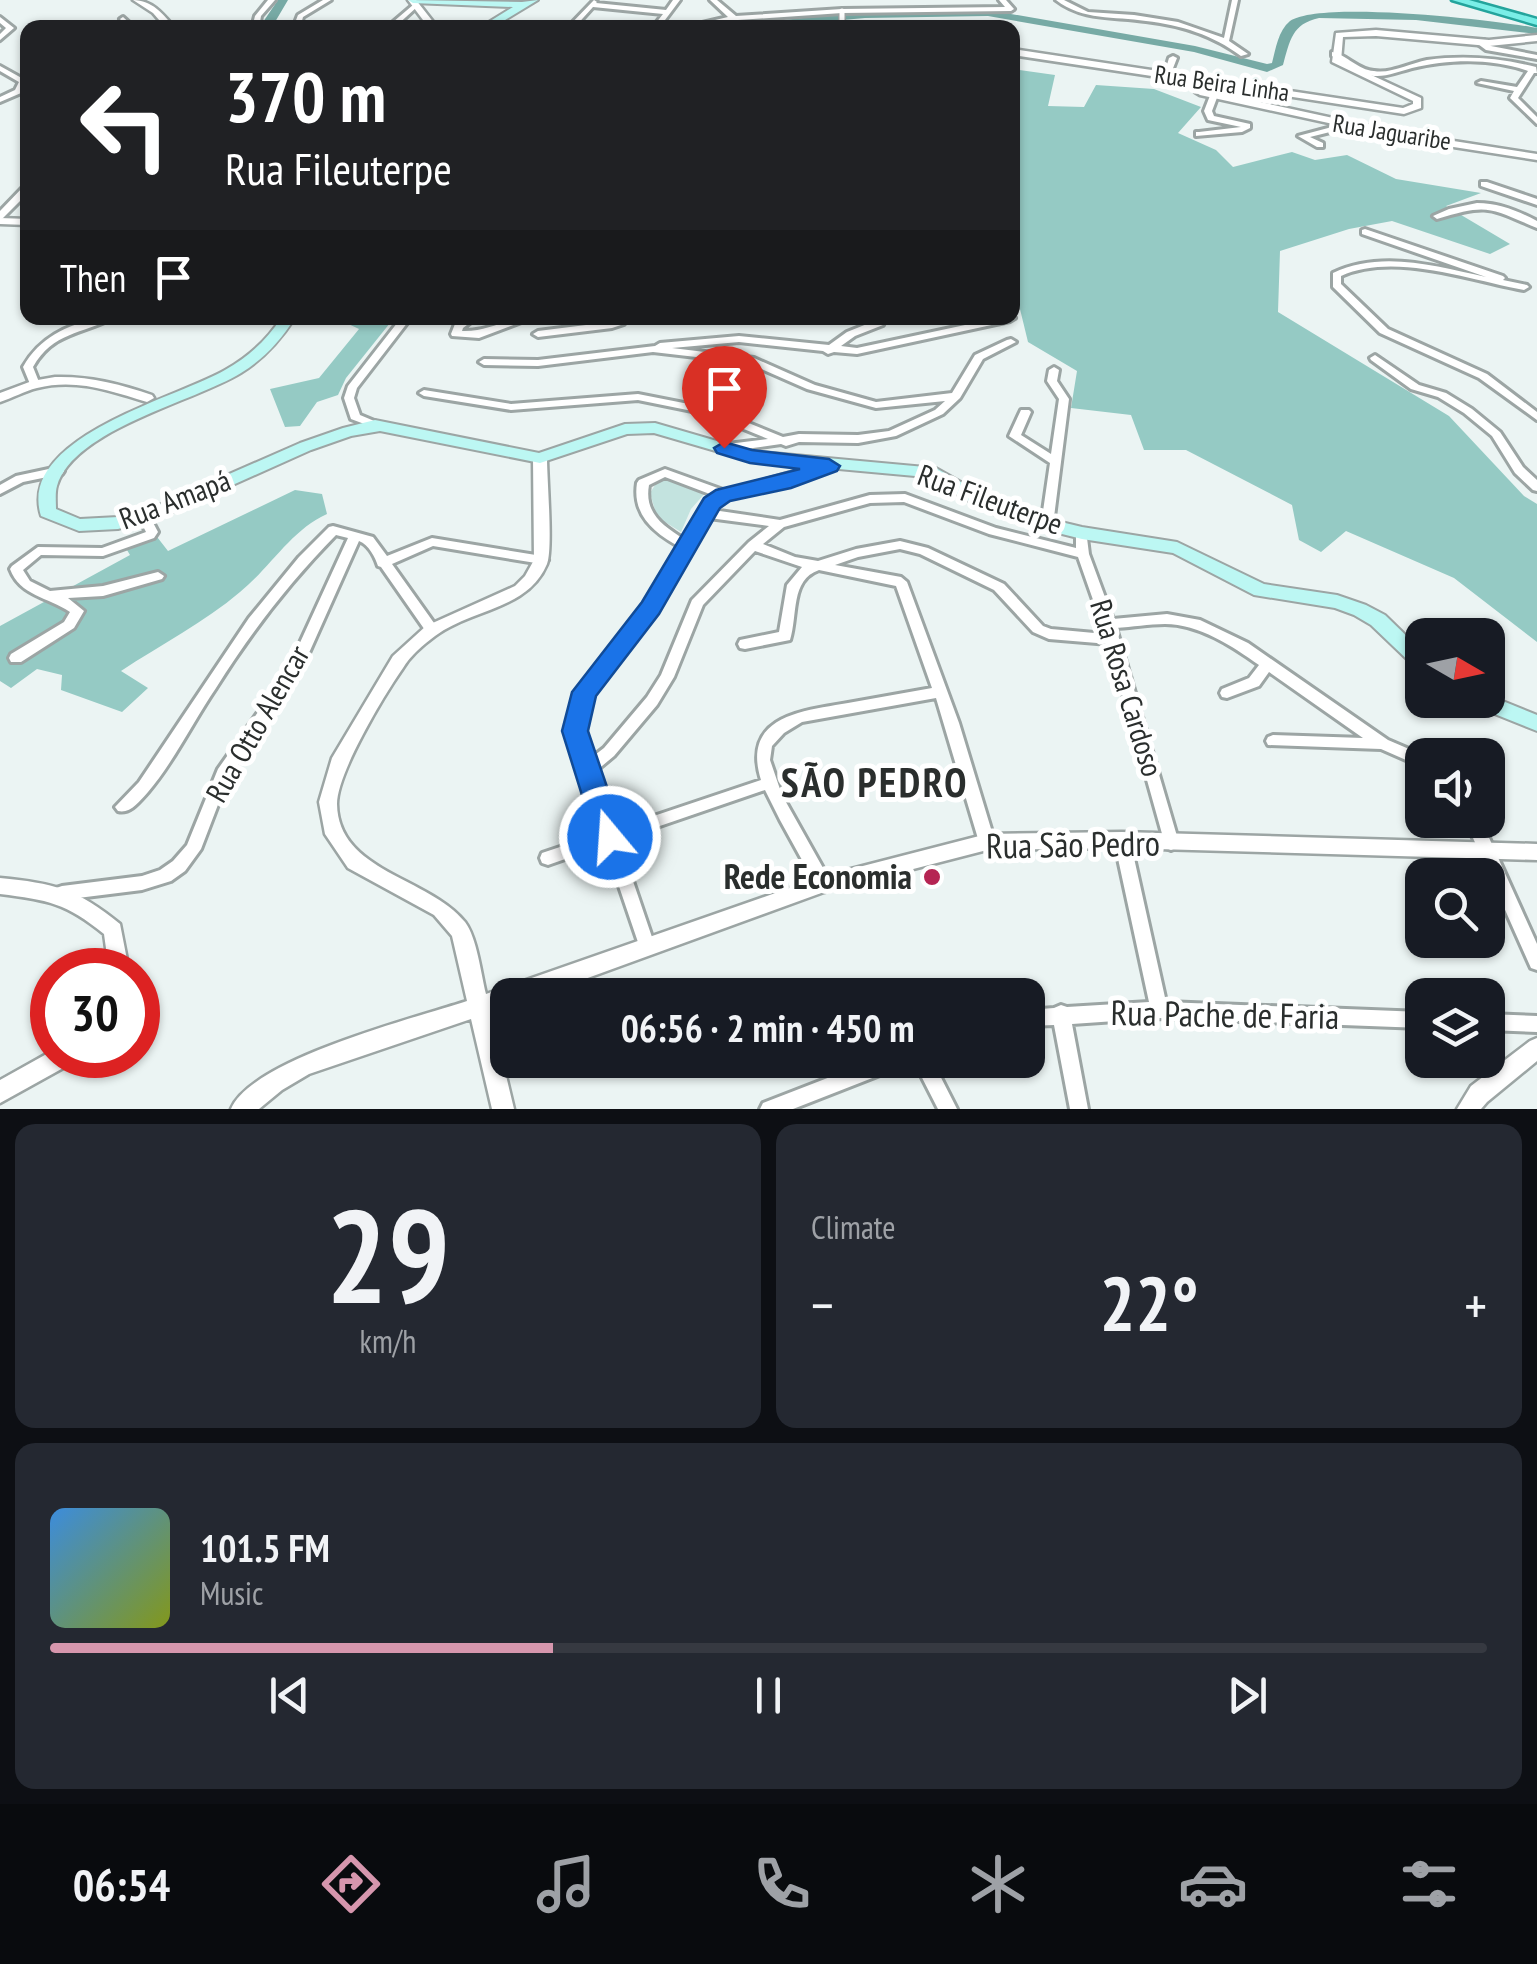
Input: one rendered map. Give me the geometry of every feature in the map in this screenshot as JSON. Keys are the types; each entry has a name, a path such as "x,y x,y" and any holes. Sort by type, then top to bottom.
{"main road":[{"path":"496,20 533,0"},
{"path":"1458,0 1537,20"},
{"path":"1467,0 1537,20"},
{"path":"414,2 521,4"},
{"path":"254,354 273,325"},
{"path":"58,470 98,434 129,414 158,397 208,381 254,354 281,325"},
{"path":"374,425 537,457"},
{"name":"Rua Amapá","path":"58,470 45,495 47,512 60,524 105,526 144,516 343,433 374,425"},
{"name":"Rua Fileuterpe","path":"537,457 640,428 672,431 750,456 930,472 994,508 1082,533 1177,548 1260,590 1337,602 1360,610 1378,620 1405,646"},
{"path":"1505,710 1537,723"}],"street":[{"path":"138,0 164,20"},
{"path":"257,20 272,0"},
{"path":"299,20 328,0"},
{"path":"660,20 678,0"},
{"path":"713,0 734,18"},
{"path":"831,0 841,16"},
{"path":"1059,0 1083,16 1158,20 1227,39 1244,54"},
{"path":"1227,39 1235,0"},
{"path":"593,2 665,12"},
{"path":"724,20 1007,11 1005,3"},
{"path":"0,19 10,28 0,38"},
{"path":"1537,38 1481,42 1349,32 1339,35 1335,54 1360,70 1378,74 1459,60 1503,62 1535,70 1519,90 1516,103 1537,122"},
{"path":"1481,42 1490,48 1537,57"},
{"name":"Rua Beira Linha","path":"1020,53 1166,76 1201,87 1404,111 1418,106 1414,96 1351,72 1336,62 1335,54"},
{"path":"1166,76 1173,58"},
{"path":"1020,62 1201,87"},
{"path":"1481,83 1519,90"},
{"name":"Rua Jaguaribe","path":"1201,87 1214,95 1347,125 1537,157"},
{"path":"1199,134 1242,130 1247,126 1211,118 1208,111 1214,95"},
{"path":"1320,145 1302,136 1347,125"},
{"path":"1484,184 1537,202"},
{"path":"0,218 20,196"},
{"path":"1437,216 1466,204 1484,205 1537,225"},
{"path":"1365,232 1537,292"},
{"path":"1524,287 1382,264 1344,270 1336,276 1336,285 1384,331 1483,376 1537,417"},
{"path":"34,382 28,374 32,357 69,325"},
{"path":"374,425 354,416 352,388 401,325"},
{"path":"460,325 456,334 479,334 506,325"},
{"path":"538,334 605,325"},
{"path":"828,351 851,334 874,325"},
{"path":"484,362 538,363 669,344 739,339 828,351 874,349 979,325"},
{"path":"724,448 892,434 939,412 956,396 979,357 1011,342"},
{"path":"653,349 750,360 834,395 876,405 956,396"},
{"path":"1375,358 1415,388 1454,400 1468,411 1496,434 1520,470 1537,487"},
{"path":"1047,525 1064,398 1052,382 1054,370"},
{"path":"0,398 34,382 86,379 158,397"},
{"path":"424,393 500,406 621,396 652,399 710,411 786,442"},
{"path":"1026,412 1015,436 1056,462"},
{"path":"503,1109 461,932 441,909 354,862 340,846 328,815 335,772 359,724 400,660 432,630 520,590 542,560 537,457"},
{"path":"648,946 575,731 584,692 651,608 705,513 724,495 783,483 829,466"},
{"path":"0,490 20,479 58,470"},
{"path":"685,546 656,528 648,516 642,501 643,482 656,474 672,474 724,495"},
{"path":"588,770 609,752 652,701 697,603 753,545 780,524 870,499 906,498 994,531 1083,554"},
{"path":"705,513 780,524"},
{"path":"16,658 75,617 73,605 44,595 15,574 33,554 109,550 150,535 144,516"},
{"name":"Rua Otto Alencar","path":"62,892 142,883 165,876 179,866 192,849 224,773 293,673 356,535 333,530 276,589 246,627 144,786 123,806"},
{"name":"Rua Rosa Cardoso","path":"1082,533 1083,554 1114,640 1171,843"},
{"path":"356,535 369,540 432,630"},
{"path":"382,563 424,544 440,542 542,560"},
{"path":"753,545 818,566 901,582 988,842"},
{"path":"746,644 782,639 793,585 804,571 886,546 910,546 1000,586 1029,620 1049,634 1114,640"},
{"path":"44,595 103,591 158,576"},
{"path":"1109,624 1186,621 1243,647 1383,744 1405,754"},
{"path":"1228,693 1254,682 1268,664"},
{"path":"824,884 769,783 762,756 764,744 781,726 823,711 940,692"},
{"path":"1274,741 1383,744"},
{"path":"548,858 769,783"},
{"path":"1481,838 1537,962"},
{"path":"1122,840 1159,1010"},
{"name":"Rua São Pedro","path":"560,978 824,884 988,842 1122,840 1537,852"},
{"path":"0,886 62,892 113,930 116,948"},
{"name":"Rua São Pedro","path":"242,1109 274,1082 304,1066 490,1003"},
{"name":"Rua Pache de Faria","path":"1045,1016 1159,1010 1405,1019"},
{"path":"1061,1014 1079,1109"},
{"path":"1505,1023 1537,1024"},
{"path":"1468,1109 1479,1094 1537,1048"},
{"path":"0,1092 30,1075"},
{"path":"769,1109 851,1078"},
{"path":"932,1078 948,1109"}],"shaded area":[{"path":"1020,70 1055,75 1048,106 1084,107 1096,85 1154,89 1201,107 1178,133 1216,150 1233,167 1292,152 1315,160 1347,155 1396,179 1481,193 1446,206 1510,244 1490,254 1392,221 1349,229 1280,251 1278,312 1449,416 1524,496 1537,504 1537,642 1454,578 1346,531 1321,552 1299,540 1292,505 1186,450 1144,450 1131,415 1071,408 1077,371 1028,342 1020,309"},
{"path":"351,325 388,325 346,378 338,395 317,402 300,426 285,427 270,389 319,378 359,329"},
{"path":"667,477 706,492 691,509 681,532 657,517 650,493 657,482"},
{"path":"295,490 322,494 327,514 303,529 226,603 121,671 148,688 122,712 61,690 62,675 37,669 11,688 0,681 0,626 130,555 124,545 154,533 168,551"}],"waterway":[{"path":"270,20 283,0"},
{"path":"804,20 988,13 1195,49 1267,68 1277,65 1290,27 1302,18 1319,14 1416,16 1537,31"}],"place":[{"name":"Rede Economia","path":"932,877"}],"district":[{"name":"SÃO PEDRO","path":"875,783"}],"route":[{"path":"610,837 575,731 584,692 651,608 707,508 724,495 783,483 829,466 750,456 724,448"}]}
